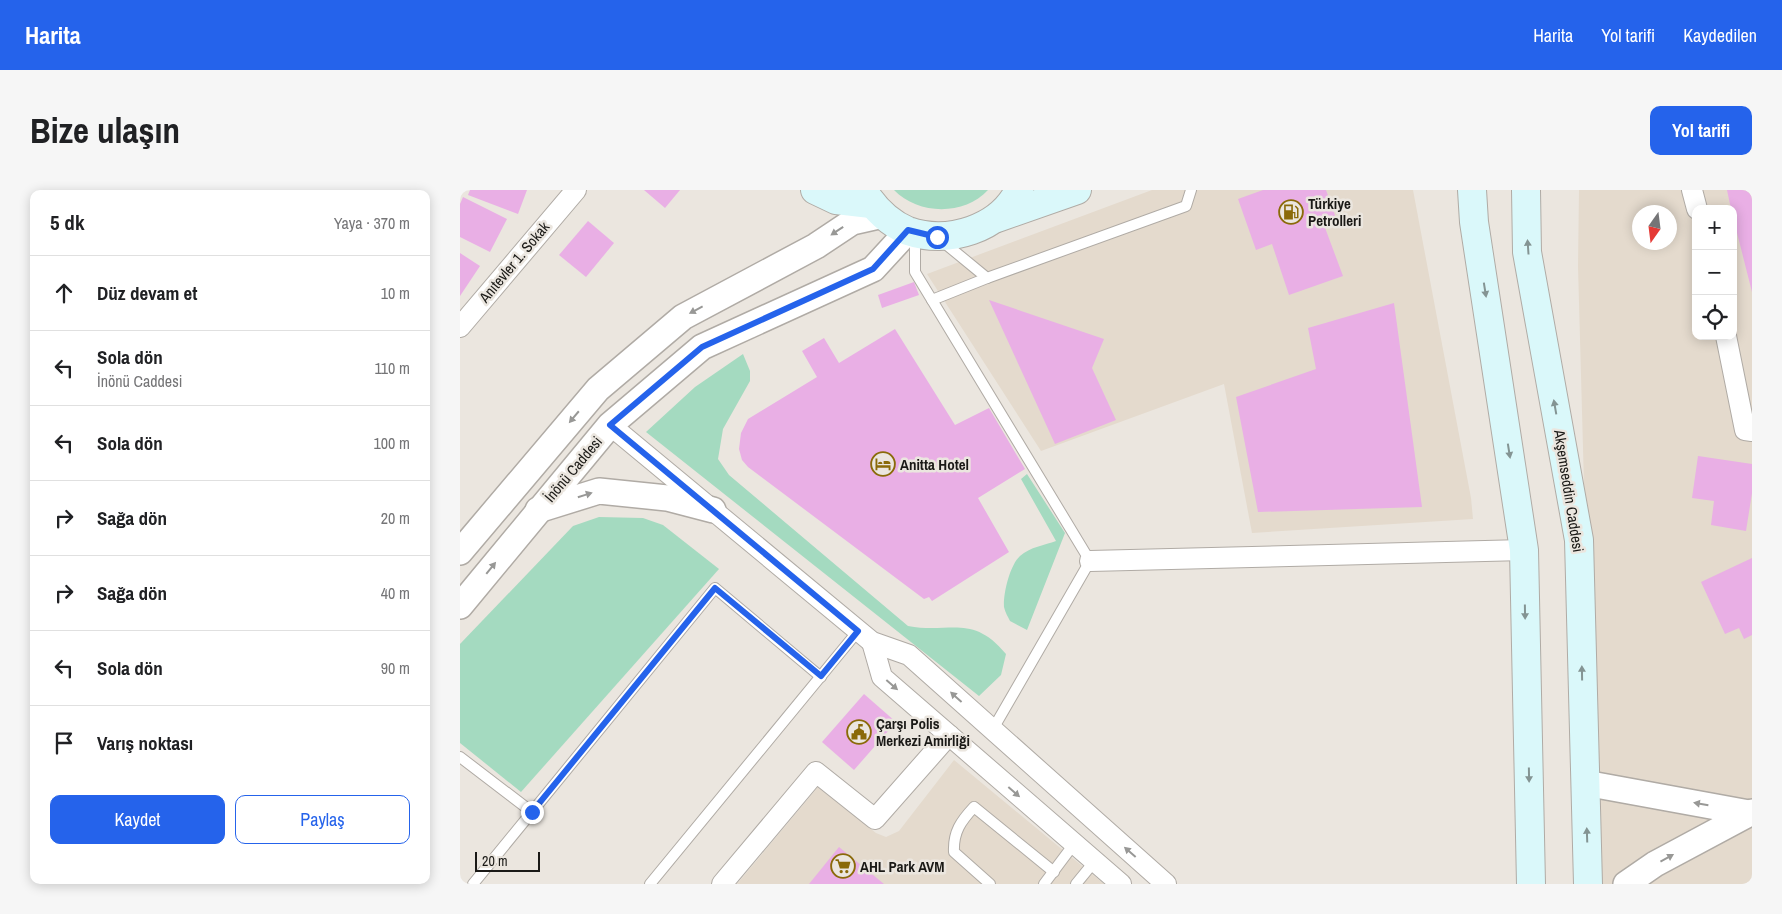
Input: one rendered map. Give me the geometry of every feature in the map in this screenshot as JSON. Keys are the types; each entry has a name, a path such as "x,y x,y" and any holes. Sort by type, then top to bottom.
{"main road":[{"path":"815,190 836,200 872,203 920,233 967,233 994,220 1077,190"},
{"path":"994,220 1015,199 1019,190"},
{"path":"1459,190 1474,222"},
{"path":"1472,190 1474,222 1524,550 1531,884"},
{"name":"Akşemseddin Caddesi","path":"1526,190 1527,252 1579,540 1588,884"}],"street":[{"path":"1692,190 1696,205"},
{"name":"Anıtevler 1. Sokak","path":"460,327 571,192"},
{"path":"460,552 598,389 683,317 816,246 852,222 872,203"},
{"name":"İnönü Caddesi","path":"460,606 610,425 702,347 873,269 920,233"},
{"path":"1727,340 1745,430 1752,432"},
{"path":"610,425 865,637 909,655 1166,884"},
{"path":"538,510 599,491 667,498 713,510"},
{"path":"1090,560 1524,550"},
{"path":"865,637 882,677 1121,884"},
{"path":"722,884 816,772 875,820 949,735"},
{"path":"1585,783 1750,812"},
{"path":"1626,884 1655,864 1750,812"}],"lane":[{"path":"932,300 987,278 1186,206 1191,190"},
{"path":"987,278 920,233 915,272 1090,560 992,730"},
{"path":"473,884 715,588 821,676"},
{"path":"650,884 821,676 865,637"},
{"path":"460,756 532,812"},
{"path":"990,884 954,852 957,828 974,807 1054,872"},
{"path":"1044,884 1074,844"},
{"path":"1076,884 1094,862"}],"shaded area":[{"path":"1152,190 1413,190 1471,498 1473,519 1252,533 1224,384 1041,451 927,274"},
{"path":"1579,190 1752,190 1752,884 1595,884 1578,266"},
{"path":"954,760 1104,884 737,884 818,787 876,833 886,837 899,831"}],"green space":[{"path":"894,190 988,190 967,204 941,209 915,204"},
{"path":"743,354 750,371 750,381 723,429 718,459 729,475 908,626 971,629 982,633 994,641 1006,654 1001,675 979,696 646,432 695,387"},
{"path":"1027,474 1065,533 1027,630 1010,621 1005,611 1004,601 1008,580 1016,560 1020,556 1033,548 1056,541 1021,479"},
{"path":"599,517 643,518 663,525 719,569 521,792 460,743 460,644 573,526"}],"building":[{"path":"470,190 527,190 518,214 468,195"},
{"path":"644,190 680,190 665,208"},
{"path":"1263,190 1326,190 1337,221 1324,225 1343,276 1289,295 1272,244 1256,250 1238,199"},
{"path":"1727,190 1752,190 1752,292 1737,233 1737,205 1730,205"},
{"path":"463,197 507,219 490,252 460,237 460,204"},
{"path":"588,221 614,243 586,277 559,255"},
{"path":"460,253 480,266 460,296"},
{"path":"914,282 919,295 882,308 878,295"},
{"path":"989,300 1104,339 1092,368 1116,420 1055,444"},
{"path":"1394,303 1422,507 1258,512 1236,397 1316,369 1308,328"},
{"name":"Anitta Hotel","path":"895,329 955,425 989,408 1025,469 978,498 1009,552 932,601 929,597 924,599 748,467 742,460 739,449 741,433 748,419 817,377 802,351 824,338 839,363"},
{"path":"1698,456 1752,464 1752,493 1746,531 1711,525 1714,501 1692,498"},
{"path":"1752,558 1752,635 1744,639 1739,628 1725,634 1701,582"},
{"name":"Çarşı Polis Merkezi Amirliği","path":"864,694 896,722 854,770 822,742"},
{"name":"AHL Park AVM","path":"839,847 884,884 809,884"}],"place":[{"name":"Türkiye Petrolleri","path":"1291,212"},
{"name":"Anitta Hotel","path":"883,464"},
{"name":"Çarşı Polis Merkezi Amirliği","path":"859,732"},
{"name":"AHL Park AVM","path":"843,866"}],"route":[{"path":"532,812 715,588 821,676 858,631 610,425 702,347 821,291 873,269 908,230 937,237"}]}
